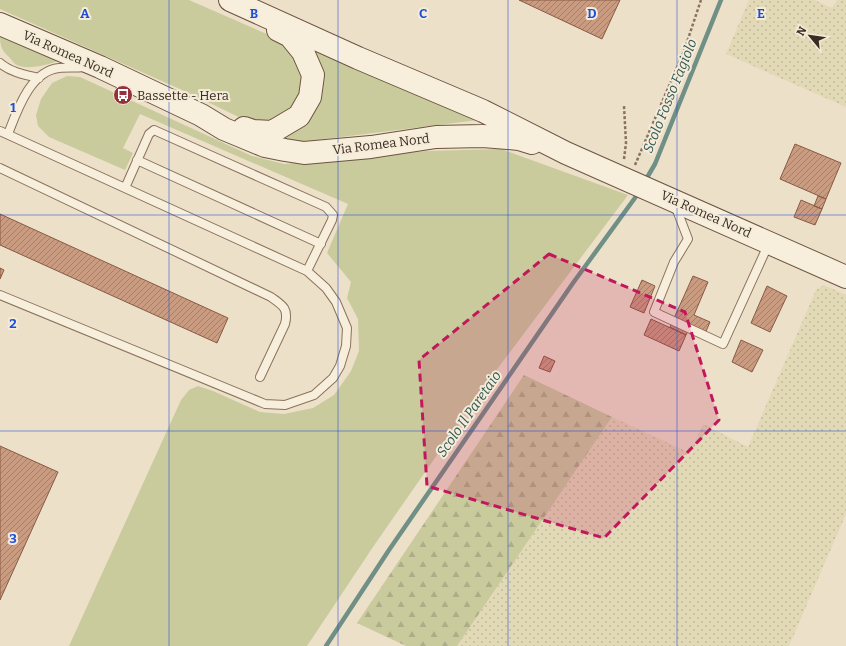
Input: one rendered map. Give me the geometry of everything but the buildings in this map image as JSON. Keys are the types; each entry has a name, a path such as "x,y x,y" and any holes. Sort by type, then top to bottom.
{"main road":[{"name":"Via Romea Nord","path":"201,115 226,120 254,132 272,132 299,116 310,97 313,75 299,46 290,36 263,22 230,0"},
{"name":"Via Romea Nord","path":"230,0 358,58 483,111 566,153 846,277"},
{"name":"Via Romea Nord","path":"0,24 100,67 201,115 224,129 265,146 304,152 371,147 436,138 483,136 519,139 566,153"}],"lane":[{"path":"0,63 3,66 39,78"},
{"path":"0,295 265,404 285,405 314,395 333,378 340,366 346,346 346,328 336,302 326,288 307,271 4,133 29,89 45,73 58,68 100,67"},
{"path":"125,188 149,134 154,130 326,207 334,215 307,271"},
{"path":"137,160 321,244"},
{"path":"0,168 271,297 284,306 288,315 285,324 260,377"},
{"path":"665,196 688,239 674,262 654,312 724,344 770,243"}],"path":[{"path":"622,178 635,166 684,51 701,0"},
{"path":"622,178 626,143 624,106"}],"highlighted area":[{"path":"549,254 685,312 719,420 604,538 427,486 419,360"}],"shaded area":[{"path":"749,0 814,0 832,8 837,0 846,0 846,107 726,54"},
{"path":"824,285 846,295 846,514 789,646 457,646 612,417 690,453 703,424 748,447 816,290"}],"green space":[{"path":"0,0 189,0 285,42 305,72 303,97 288,115 269,123 251,123 191,94 0,9"},
{"path":"0,35 58,61 36,67 25,67 15,64 4,52 1,45"},
{"path":"309,44 478,120 301,142 269,138 322,80 318,59"},
{"path":"67,76 80,77 252,156 284,164 425,151 501,149 628,195 492,376 373,547 307,646 69,646 181,400 189,390 198,386 260,412 284,414 313,408 334,395 351,371 359,351 358,319 347,298 351,282 327,253 348,204 140,114 123,148 133,153 125,170 49,137 38,126 36,115 41,99 52,83"},
{"path":"524,375 612,417 457,646 406,646 357,623"}],"waterway":[{"name":"Scolo Fosso Fagiolo","path":"645,181 655,164 721,0"},
{"name":"Scolo Il Paretaio","path":"326,646 389,550 573,283 640,191"}],"place":[{"name":"Bassette - Hera","path":"123,95"}]}
